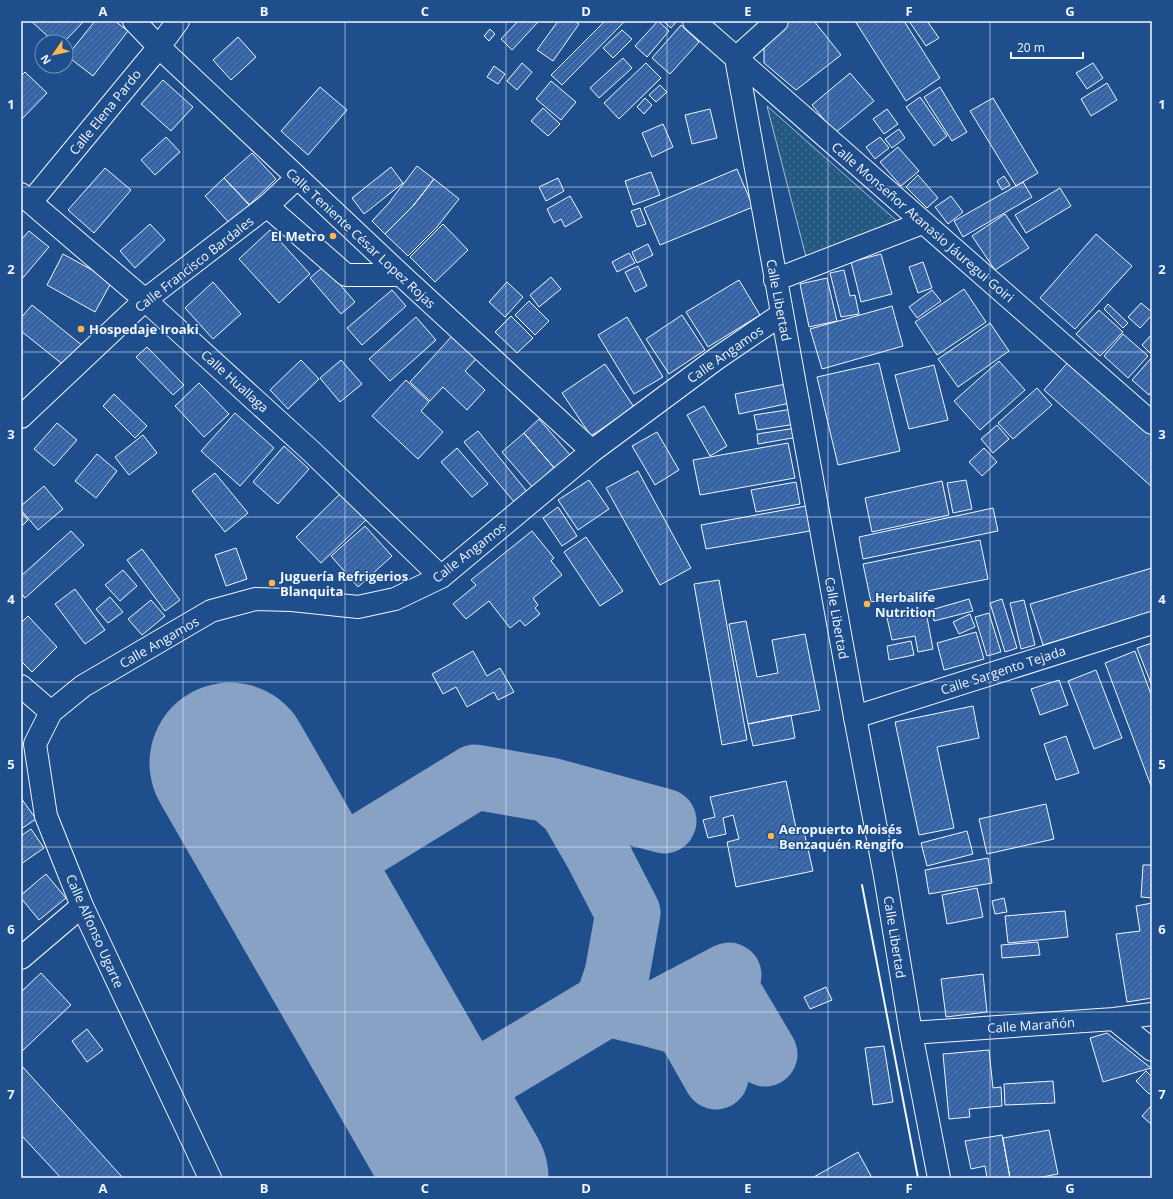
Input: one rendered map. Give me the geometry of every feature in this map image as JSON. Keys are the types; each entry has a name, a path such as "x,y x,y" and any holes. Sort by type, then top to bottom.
{"main road":[{"name":"Calle Teniente César Lopez Rojas","path":"134,21 159,47 401,275 592,451"},
{"name":"Calle Elena Pardo","path":"26,198 159,47 178,21"},
{"name":"Calle Monseñor Atanasio Jáuregui Goiri","path":"694,21 922,223 1148,411"},
{"path":"736,58 777,21"},
{"name":"Calle Libertad","path":"736,58 775,280 885,876 911,1033 939,1178"},
{"name":"Calle Francisco Bardales","path":"21,417 145,300 267,206 298,178"},
{"name":"Calle Huallaga","path":"26,198 145,300 312,452 440,577"},
{"path":"267,206 346,275 401,275"},
{"path":"775,280 922,223"},
{"name":"Calle Angamos","path":"51,712 83,686 211,612 255,599 292,600 358,607 395,599 440,577 592,451 716,359 782,314"},
{"name":"Calle Sargento Tejada","path":"855,717 1152,623"},
{"path":"21,686 51,712"},
{"name":"Calle Alfonso Ugarte","path":"51,712 35,744 46,816 82,906 210,1178"},
{"path":"21,958 82,906"},
{"name":"Calle Marañón","path":"911,1033 1114,1019 1152,1014"},
{"path":"1114,1019 1152,1050"}],"shaded area":[{"path":"767,106 898,222 806,257"}],"building":[{"path":"31,21 84,21 72,34 45,34"},
{"path":"95,21 115,21 128,31 93,76 74,61 74,47"},
{"path":"518,21 539,21 512,50 501,39"},
{"path":"558,21 575,21 579,24 553,61 537,50"},
{"path":"605,21 625,21 562,85 551,75"},
{"path":"658,21 669,31 647,57 635,46"},
{"path":"663,21 677,21 671,28"},
{"path":"788,21 814,21 841,55 796,90 764,63 764,39"},
{"path":"855,21 904,21 940,78 906,101"},
{"path":"909,21 927,21 939,38 926,46"},
{"path":"681,25 699,42 670,74 652,58"},
{"path":"490,29 495,34 489,41 484,36"},
{"path":"622,30 632,39 613,58 603,48"},
{"path":"238,37 256,57 231,80 213,60"},
{"path":"623,58 632,68 599,98 590,88"},
{"path":"522,63 532,72 517,90 507,81"},
{"path":"646,63 661,78 619,119 604,103"},
{"path":"1093,63 1103,78 1087,89 1076,73"},
{"path":"494,66 505,74 498,84 487,77"},
{"path":"25,72 47,93 21,120 21,76"},
{"path":"850,73 874,101 835,133 812,105"},
{"path":"163,80 193,107 171,131 141,104"},
{"path":"551,81 576,102 561,120 536,99"},
{"path":"1107,83 1117,100 1091,116 1081,99"},
{"path":"660,85 667,92 656,102 649,95"},
{"path":"320,87 347,110 308,155 281,131"},
{"path":"940,87 967,132 952,141 924,97"},
{"path":"920,97 947,136 934,146 906,107"},
{"path":"645,98 652,105 644,114 637,107"},
{"path":"993,98 1038,173 1016,186 970,111"},
{"path":"543,108 560,124 548,136 531,121"},
{"path":"710,109 717,138 692,144 685,115"},
{"path":"887,109 898,124 884,134 873,119"},
{"path":"663,124 673,147 652,157 642,133"},
{"path":"899,129 905,138 892,148 885,139"},
{"path":"166,137 180,152 155,175 141,160"},
{"path":"880,137 889,148 875,159 866,147"},
{"path":"898,147 919,171 901,186 880,162"},
{"path":"252,153 276,179 249,205 224,178"},
{"path":"417,166 434,179 413,206 385,234 372,221 388,204"},
{"path":"391,167 403,183 364,214 352,198"},
{"path":"105,168 131,190 94,233 68,210"},
{"path":"737,169 753,207 660,245 644,208"},
{"path":"651,172 660,195 633,205 625,181"},
{"path":"918,175 938,198 927,208 906,187"},
{"path":"1004,176 1010,185 1002,190 997,181"},
{"path":"224,178 251,206 231,225 205,196"},
{"path":"558,178 564,191 546,201 539,187"},
{"path":"434,179 459,199 437,227 408,256 385,234 413,206"},
{"path":"1023,182 1032,197 963,237 954,221"},
{"path":"1060,188 1071,206 1026,233 1015,215"},
{"path":"570,196 582,217 565,227 561,219 554,223 547,209"},
{"path":"951,196 963,212 948,224 935,207"},
{"path":"640,208 646,224 637,227 631,211"},
{"path":"1005,214 1029,248 995,270 972,236"},
{"path":"150,224 165,240 135,268 120,251"},
{"path":"443,224 468,250 435,282 410,257"},
{"path":"270,230 310,274 279,303 239,259"},
{"path":"29,231 49,247 21,280 21,240"},
{"path":"1096,234 1132,266 1075,329 1040,298"},
{"path":"648,244 653,255 637,263 632,252"},
{"path":"629,253 635,263 617,272 612,262"},
{"path":"63,254 112,281 95,312 47,285"},
{"path":"881,254 892,294 861,302 851,262"},
{"path":"923,262 932,288 918,293 909,267"},
{"path":"324,266 355,302 341,314 310,278"},
{"path":"638,266 647,286 635,292 625,272"},
{"path":"844,270 850,296 855,295 859,314 841,317 830,273"},
{"path":"551,277 561,289 539,307 530,295"},
{"path":"827,278 837,321 809,327 800,284"},
{"path":"739,280 760,315 708,347 686,312"},
{"path":"213,282 241,314 213,339 185,308"},
{"path":"507,282 523,297 505,317 489,302"},
{"path":"964,289 986,322 937,355 915,322"},
{"path":"392,290 406,306 362,345 347,328"},
{"path":"932,290 941,301 917,318 909,307"},
{"path":"529,301 549,321 535,335 515,315"},
{"path":"1141,303 1152,312 1152,315 1140,328 1128,317"},
{"path":"1108,304 1128,323 1123,328 1104,309"},
{"path":"32,305 83,346 66,367 21,331 21,318"},
{"path":"892,306 903,346 822,369 810,329"},
{"path":"1099,310 1123,332 1100,356 1076,334"},
{"path":"682,315 705,350 669,374 646,339"},
{"path":"511,316 533,338 517,353 495,332"},
{"path":"416,317 436,340 390,381 369,359"},
{"path":"627,317 663,377 634,394 598,335"},
{"path":"990,323 1009,351 958,387 938,359"},
{"path":"1123,334 1148,356 1128,378 1104,356"},
{"path":"1152,334 1152,350 1150,353 1142,345"},
{"path":"453,335 477,358 465,371 485,390 467,410 443,387 430,401 410,382"},
{"path":"147,347 184,385 173,395 136,357"},
{"path":"1152,357 1152,391 1149,395 1132,380"},
{"path":"301,360 319,379 288,409 270,390"},
{"path":"341,360 362,384 340,402 320,378"},
{"path":"1070,360 1152,432 1152,487 1044,390"},
{"path":"999,361 1025,390 980,430 954,401"},
{"path":"879,363 900,451 838,465 817,377"},
{"path":"605,364 634,407 591,436 562,393"},
{"path":"934,365 948,420 909,429 895,375"},
{"path":"406,380 429,402 421,411 443,432 418,459 372,416"},
{"path":"199,383 229,414 204,437 175,406"},
{"path":"786,384 790,403 739,414 735,394"},
{"path":"1037,388 1052,405 1013,439 998,423"},
{"path":"114,394 147,426 135,438 103,406"},
{"path":"704,406 727,446 710,456 687,415"},
{"path":"793,409 796,424 757,430 754,415"},
{"path":"235,413 274,448 240,486 201,451"},
{"path":"539,419 571,456 556,470 524,433"},
{"path":"57,423 77,440 54,466 34,449"},
{"path":"997,425 1009,439 993,453 981,439"},
{"path":"796,428 798,437 758,444 757,434"},
{"path":"478,431 528,493 515,503 464,442"},
{"path":"657,432 679,470 655,485 632,446"},
{"path":"524,433 556,470 534,489 502,452"},
{"path":"143,435 157,453 129,475 115,457"},
{"path":"788,443 795,478 700,495 693,460"},
{"path":"284,446 309,469 278,504 253,482"},
{"path":"457,448 488,484 472,497 441,462"},
{"path":"984,448 997,462 982,476 969,462"},
{"path":"97,454 117,471 96,498 75,481"},
{"path":"638,471 691,568 660,585 606,488"},
{"path":"215,473 248,513 225,532 192,491"},
{"path":"589,480 609,509 578,530 558,500"},
{"path":"966,480 972,509 953,513 947,483"},
{"path":"942,481 949,515 872,532 865,498"},
{"path":"796,482 800,504 756,512 751,490"},
{"path":"44,486 63,509 38,530 21,510 21,506"},
{"path":"341,493 367,519 321,563 296,537"},
{"path":"806,506 810,531 706,549 701,525"},
{"path":"558,507 577,536 562,546 543,518"},
{"path":"993,508 998,531 863,559 859,537"},
{"path":"21,512 28,520 21,527"},
{"path":"365,526 392,556 358,587 331,556"},
{"path":"71,531 84,545 25,598 21,593 21,576"},
{"path":"532,531 554,558 551,561 562,575 533,598 538,605 535,608 540,614 525,626 520,620 510,628 489,601 466,619 453,604 476,585 471,580"},
{"path":"586,537 623,591 600,606 564,552"},
{"path":"980,540 988,579 871,602 863,564"},
{"path":"236,548 247,579 226,586 215,555"},
{"path":"142,549 180,600 165,611 127,560"},
{"path":"1152,568 1152,612 1043,645 1030,604"},
{"path":"123,570 137,586 120,601 105,585"},
{"path":"719,580 747,740 722,745 694,584"},
{"path":"75,589 105,630 85,644 55,604"},
{"path":"110,597 123,612 108,623 96,609"},
{"path":"969,599 973,611 934,621 931,610"},
{"path":"1002,599 1017,648 1005,652 990,603"},
{"path":"151,600 165,616 142,635 128,619"},
{"path":"1024,600 1035,645 1021,649 1010,603"},
{"path":"926,612 933,649 918,652 915,636 892,640 887,618"},
{"path":"989,613 1001,652 987,656 975,617"},
{"path":"970,614 975,627 959,634 953,622"},
{"path":"28,616 57,647 32,672 21,661 21,623"},
{"path":"746,621 757,677 778,673 772,640 805,634 820,710 748,724 729,624"},
{"path":"976,632 984,659 944,670 937,643"},
{"path":"911,641 914,655 889,660 887,646"},
{"path":"1152,643 1152,686 1137,648"},
{"path":"473,651 487,676 500,668 514,692 498,700 494,692 467,707 456,687 443,694 432,674"},
{"path":"1135,651 1152,697 1151,786 1105,663"},
{"path":"1096,670 1122,738 1094,749 1068,681"},
{"path":"1059,680 1068,705 1040,715 1031,689"},
{"path":"973,706 979,738 937,747 954,828 919,835 895,722"},
{"path":"791,715 795,738 753,746 748,724"},
{"path":"1066,736 1079,773 1056,780 1044,744"},
{"name":"Aeropuerto Moisés Benzaquén Rengifo","path":"786,781 796,828 803,827 813,871 736,887 727,842 739,839 733,815 723,818 726,834 708,838 703,820 715,817 710,797"},
{"path":"21,798 36,819 21,829"},
{"path":"1046,804 1054,839 987,854 979,819"},
{"path":"31,829 44,848 21,864 21,836"},
{"path":"967,831 973,854 927,866 921,843"},
{"path":"988,858 992,883 929,894 925,870"},
{"path":"1143,865 1152,865 1152,898 1141,897"},
{"path":"46,874 66,898 39,920 21,898 21,895"},
{"path":"977,888 983,917 947,924 942,895"},
{"path":"1004,898 1007,912 995,914 992,901"},
{"path":"1152,903 1152,998 1127,1002 1116,934 1140,931 1136,906"},
{"path":"1065,911 1068,937 1008,943 1005,916"},
{"path":"1038,942 1040,955 1002,958 1001,945"},
{"path":"41,973 71,1005 21,1052 21,992"},
{"path":"983,974 987,1012 946,1017 941,979"},
{"path":"826,987 832,1000 810,1009 804,997"},
{"path":"87,1029 103,1050 87,1062 72,1041"},
{"path":"1107,1033 1151,1068 1103,1082 1090,1038"},
{"path":"884,1046 893,1102 873,1105 865,1048"},
{"path":"989,1050 993,1088 1001,1087 1002,1106 969,1109 970,1117 949,1119 943,1054"},
{"path":"21,1065 123,1178 61,1178 21,1135"},
{"path":"1146,1071 1152,1077 1152,1092 1149,1094 1136,1081"},
{"path":"1053,1081 1055,1103 1005,1105 1004,1084"},
{"path":"1152,1105 1152,1125 1142,1116"},
{"path":"1049,1130 1058,1174 1037,1178 1010,1178 1003,1138"},
{"path":"1002,1135 1010,1178 987,1178 985,1166 971,1169 965,1141"},
{"path":"858,1152 872,1178 812,1178"}],"taxiway":[{"path":"315,911 319,883 325,869 475,777 550,790 664,821"},
{"path":"550,790 571,808 597,853 628,913 617,974 607,1004"},
{"path":"460,1164 457,1128 467,1097 487,1076 607,1004 653,1015 729,975"},
{"path":"701,990 730,995 765,1054"},
{"path":"653,1015 686,1024 716,1077"}],"runway":[{"path":"230,763 468,1178"}],"wall":[{"path":"862,885 918,1178"}],"place":[{"name":"El Metro","path":"333,236"},
{"name":"Hospedaje Iroaki","path":"81,329"},
{"name":"Juguería Refrigerios Blanquita","path":"272,583"},
{"name":"Herbalife Nutrition","path":"867,604"},
{"name":"Aeropuerto Moisés Benzaquén Rengifo","path":"771,836"}]}
